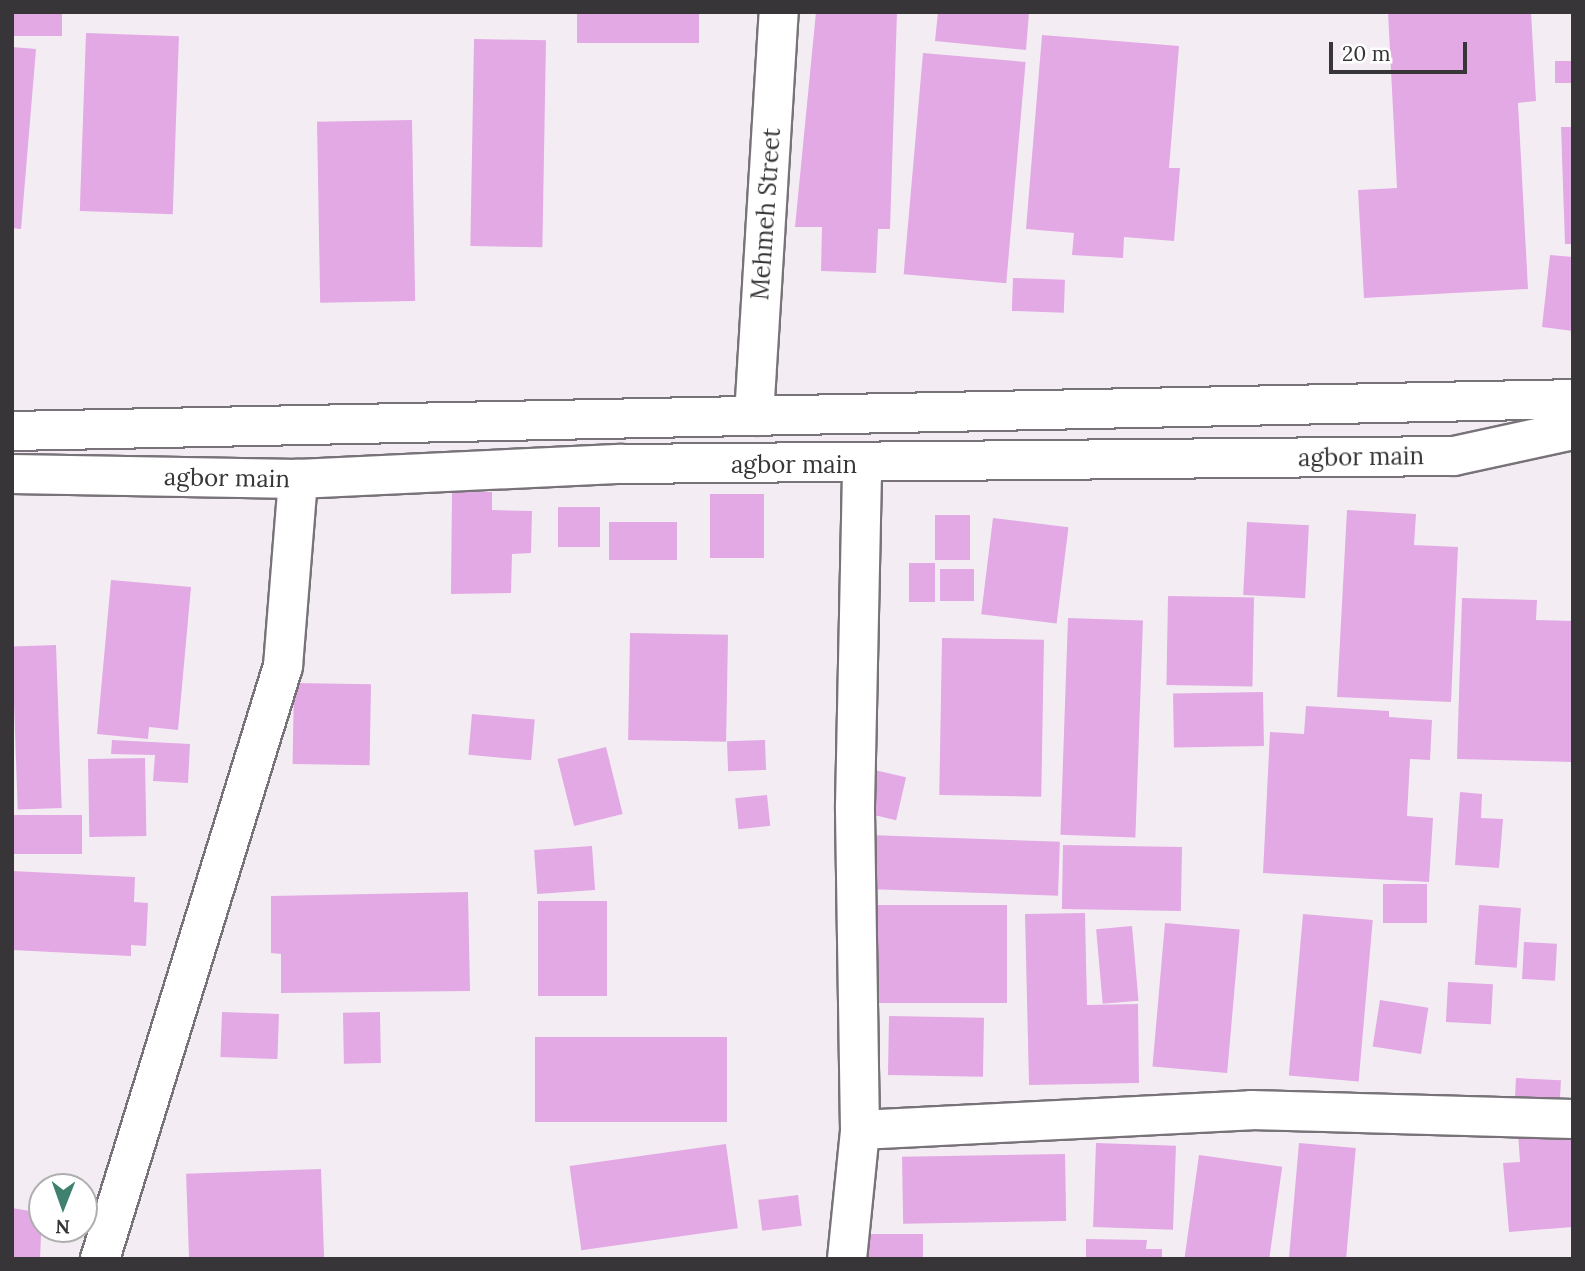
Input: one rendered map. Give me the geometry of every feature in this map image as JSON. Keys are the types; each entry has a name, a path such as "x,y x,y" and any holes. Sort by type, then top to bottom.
{"main road":[{"name":"Mehmeh Street","path":"754,416 779,12"},
{"name":"agbor main","path":"12,431 1573,399"},
{"name":"agbor main","path":"12,474 298,479 622,464 862,465 1454,456 1573,430"},
{"path":"846,1259 860,1130 855,806 862,465"},
{"path":"100,1259 283,666 298,479"},
{"path":"860,1130 1251,1110 1573,1119"}],"building":[{"path":"12,12 62,12 62,36 12,36"},
{"path":"577,12 699,12 699,43 577,43"},
{"path":"816,12 897,12 890,229 878,229 876,273 821,271 822,227 795,227"},
{"path":"938,12 1029,12 1026,50 935,41"},
{"path":"1388,12 1531,12 1536,101 1518,103 1528,289 1364,298 1358,190 1397,188"},
{"path":"86,33 179,36 173,214 80,211"},
{"path":"1042,35 1179,46 1169,168 1180,168 1174,241 1124,237 1123,258 1072,255 1074,233 1026,229"},
{"path":"474,39 546,40 542,247 470,246"},
{"path":"12,47 36,49 21,229 12,228"},
{"path":"923,53 1026,62 1006,283 904,274"},
{"path":"1555,61 1573,61 1573,83 1555,83"},
{"path":"412,120 415,301 320,303 317,122"},
{"path":"1561,127 1573,127 1573,244 1565,244"},
{"path":"1550,255 1573,257 1573,331 1542,327"},
{"path":"1013,278 1065,280 1064,313 1012,311"},
{"path":"452,492 492,492 492,510 532,511 531,553 512,554 511,593 451,594"},
{"path":"710,494 764,494 764,558 710,558"},
{"path":"558,507 600,507 600,547 558,547"},
{"path":"1347,510 1416,514 1414,545 1458,547 1451,702 1337,697"},
{"path":"935,515 970,515 970,560 935,560"},
{"path":"993,518 1068,527 1057,624 981,614"},
{"path":"609,522 677,522 677,560 609,560"},
{"path":"1247,522 1309,525 1305,598 1243,595"},
{"path":"909,563 935,563 935,602 909,602"},
{"path":"940,569 974,569 974,601 940,601"},
{"path":"111,580 191,587 178,730 149,727 148,739 97,734"},
{"path":"1168,596 1254,598 1252,686 1166,685"},
{"path":"1462,598 1537,600 1536,620 1573,621 1573,762 1457,759"},
{"path":"1068,618 1143,621 1135,837 1060,835"},
{"path":"630,633 728,635 726,742 628,740"},
{"path":"942,638 1044,640 1041,797 939,795"},
{"path":"56,645 62,808 18,809 12,647"},
{"path":"294,683 371,684 370,765 293,764"},
{"path":"1263,692 1264,746 1174,748 1173,694"},
{"path":"1306,706 1389,711 1389,717 1432,720 1430,760 1410,759 1407,816 1433,818 1429,882 1263,873 1270,732 1304,734"},
{"path":"472,714 535,719 531,760 468,755"},
{"path":"112,740 190,744 188,783 153,781 155,755 111,754"},
{"path":"765,740 766,770 728,771 727,741"},
{"path":"606,747 623,814 574,826 557,759"},
{"path":"145,758 146,836 89,837 88,759"},
{"path":"870,769 906,777 896,820 860,812"},
{"path":"1460,792 1482,794 1481,818 1503,819 1499,868 1455,865"},
{"path":"767,795 770,826 738,829 735,798"},
{"path":"12,815 82,815 82,854 12,854"},
{"path":"869,835 1060,842 1058,896 867,889"},
{"path":"1063,845 1182,847 1181,911 1062,909"},
{"path":"592,846 595,890 537,894 534,850"},
{"path":"12,871 135,877 134,902 148,903 146,946 131,945 131,956 12,950"},
{"path":"1383,884 1427,884 1427,923 1383,923"},
{"path":"468,892 470,991 281,993 281,954 271,953 271,896"},
{"path":"538,901 607,901 607,996 538,996"},
{"path":"866,905 1007,905 1007,1003 866,1003"},
{"path":"1479,905 1521,908 1517,968 1475,965"},
{"path":"1085,913 1087,1005 1138,1004 1139,1083 1029,1085 1025,914"},
{"path":"1303,914 1373,920 1359,1081 1289,1075"},
{"path":"1165,923 1240,930 1227,1073 1152,1066"},
{"path":"1132,926 1139,1001 1103,1004 1096,929"},
{"path":"1524,942 1557,944 1555,981 1522,979"},
{"path":"1448,982 1493,984 1491,1024 1446,1022"},
{"path":"1380,1000 1428,1008 1421,1054 1373,1046"},
{"path":"222,1012 279,1014 277,1059 220,1057"},
{"path":"380,1012 381,1063 344,1064 343,1013"},
{"path":"889,1016 984,1018 983,1077 888,1075"},
{"path":"535,1037 727,1037 727,1122 535,1122"},
{"path":"1516,1078 1561,1080 1559,1110 1514,1108"},
{"path":"1573,1128 1573,1227 1509,1232 1503,1163 1520,1162 1518,1132"},
{"path":"1096,1143 1176,1146 1173,1230 1093,1227"},
{"path":"1299,1143 1356,1148 1346,1259 1289,1259"},
{"path":"726,1144 738,1228 581,1250 570,1166"},
{"path":"1065,1154 1066,1221 903,1224 902,1157"},
{"path":"1199,1155 1282,1167 1269,1259 1184,1259"},
{"path":"321,1169 324,1259 189,1259 186,1174"},
{"path":"798,1195 802,1226 762,1231 758,1200"},
{"path":"12,1208 28,1211 28,1243 41,1243 40,1259 12,1259"},
{"path":"850,1234 923,1234 923,1259 850,1259"},
{"path":"1086,1239 1147,1240 1146,1249 1162,1249 1162,1259 1086,1259"}]}
